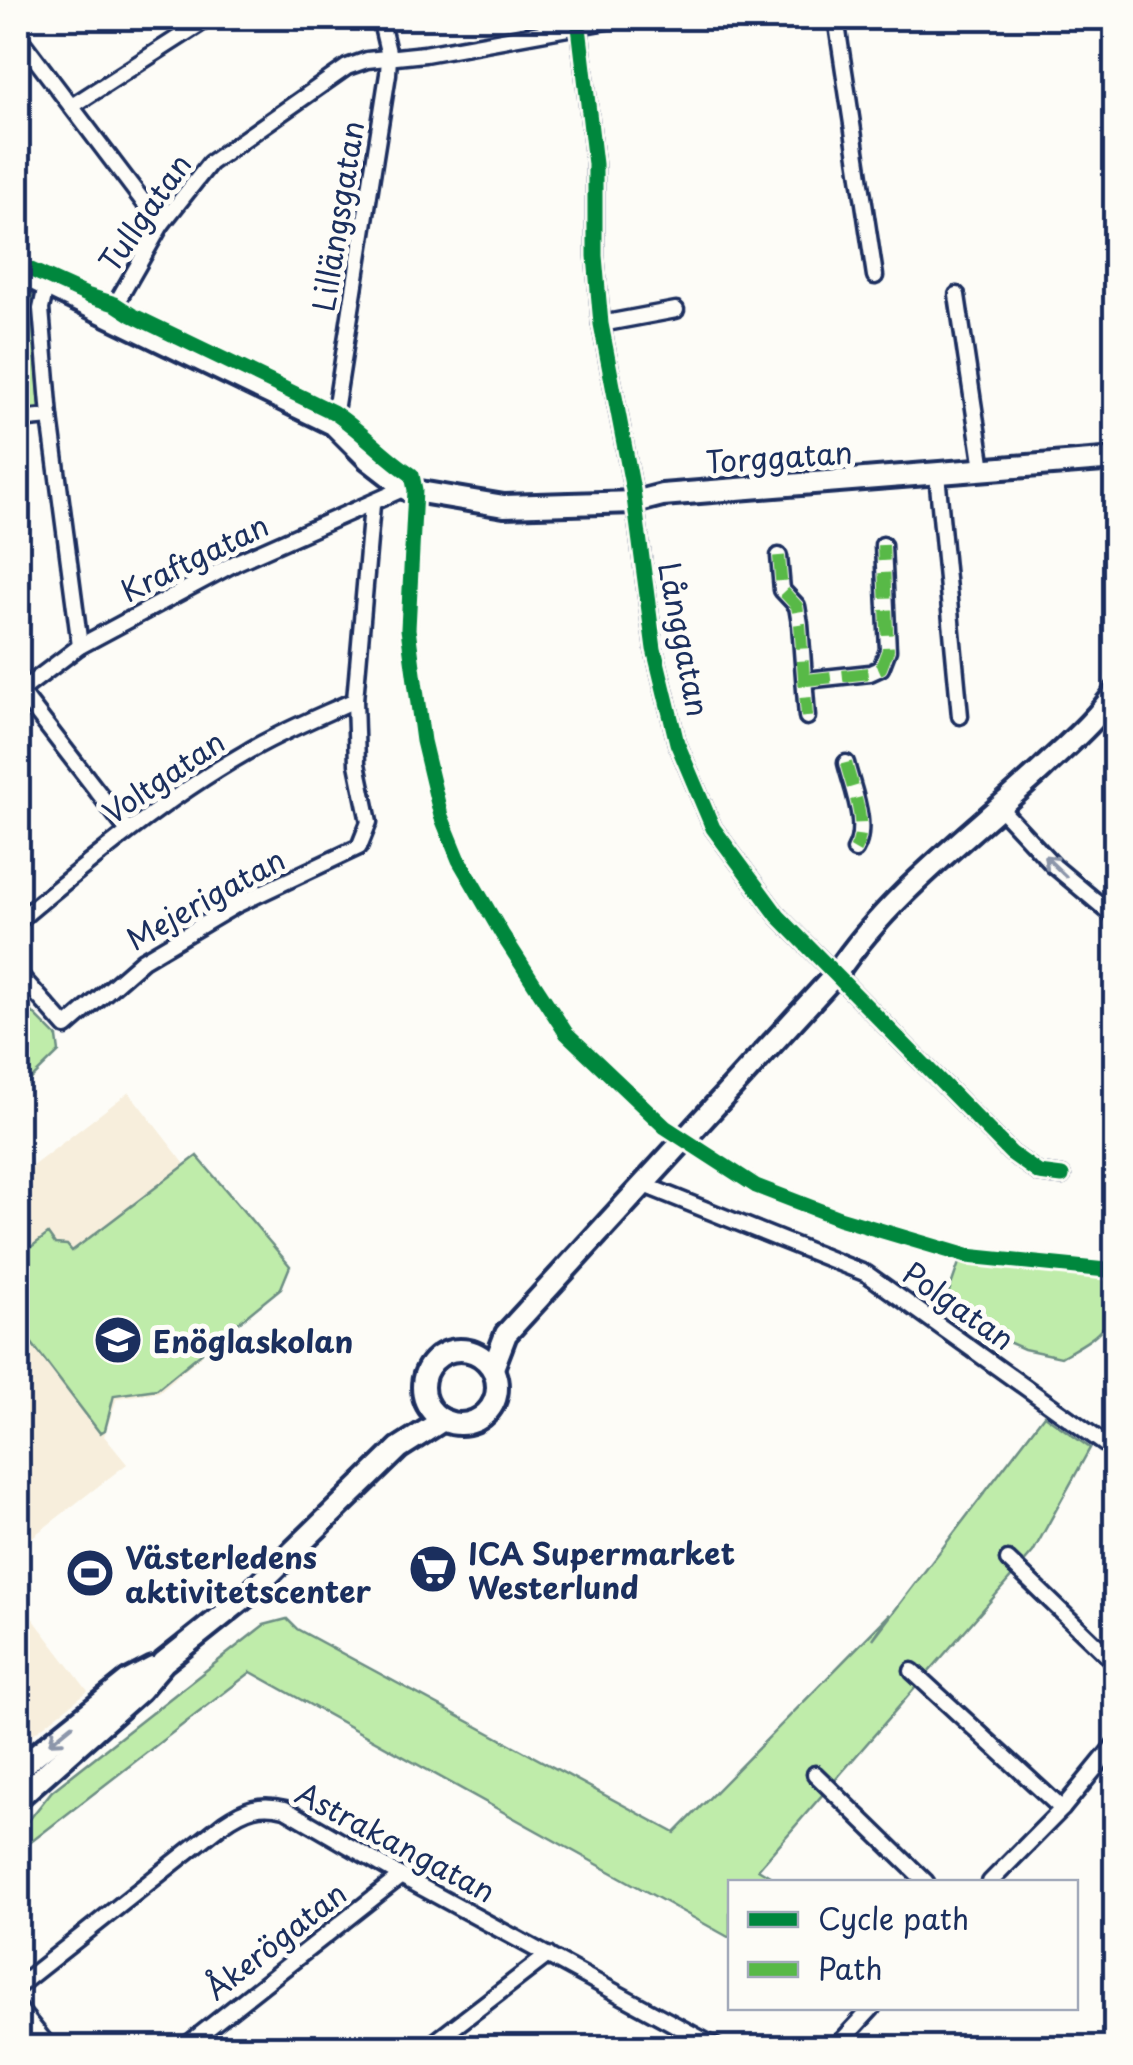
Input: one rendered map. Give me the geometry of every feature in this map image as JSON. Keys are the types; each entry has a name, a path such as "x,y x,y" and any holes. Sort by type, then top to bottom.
{"main road":[{"path":"18,272 332,424 404,488"},
{"name":"Torggatan","path":"404,488 504,506 635,502 662,495 1116,459"},
{"path":"473,1351 493,1368 498,1380 496,1399 484,1416 458,1424 436,1413 423,1385 434,1361 454,1350 473,1351 506,1334 836,974 858,942 907,889 1088,725 1116,691"},
{"path":"1088,725 1116,708"},
{"path":"493,1368 506,1334"},
{"path":"18,1769 128,1681 164,1662 248,1595 436,1413"},
{"path":"18,1798 140,1690 164,1662"}],"street":[{"path":"72,106 209,18"},
{"name":"Lillängsgatan","path":"332,424 389,56 380,18"},
{"name":"Tullgatan","path":"109,316 162,225 210,163 346,68 389,56 424,54 579,22 622,18"},
{"path":"836,18 875,276"},
{"name":"Långgatan","path":"579,22 595,164 601,324 635,502 645,594 663,696 696,790 713,828 778,916 1025,1166 1062,1176"},
{"path":"18,36 162,225"},
{"path":"46,286 40,309 50,416 80,646"},
{"path":"957,295 983,469"},
{"path":"601,324 676,310"},
{"path":"18,420 50,416"},
{"path":"937,474 960,716"},
{"name":"Kraftgatan","path":"19,692 80,646 237,562 372,506 404,488"},
{"path":"355,700 372,506"},
{"path":"806,680 870,673 881,668 888,650 883,545"},
{"path":"779,556 782,590 797,606 807,718"},
{"path":"19,692 128,831"},
{"name":"Mejerigatan","path":"18,973 66,1028 143,960 236,906 360,847 369,822 357,764 355,700"},
{"name":"Voltgatan","path":"18,921 128,831 247,751 355,700"},
{"path":"846,762 860,824 856,850"},
{"path":"1000,808 1054,866 1116,918"},
{"name":"Polgatan","path":"644,1185 867,1274 1116,1452"},
{"path":"1008,1560 1116,1664"},
{"path":"912,1671 1062,1809"},
{"path":"992,1880 1062,1809 1116,1742"},
{"path":"815,1774 924,1880"},
{"name":"Astrakangatan","path":"18,1986 224,1823 255,1806 285,1809 718,2048"},
{"name":"Åkerögatan","path":"183,2048 401,1876"},
{"path":"427,2048 548,1955"},
{"path":"18,2008 50,2048"},
{"path":"835,2048 870,2010"},
{"path":"670,2048 688,2033"}],"shaded area":[{"name":"Enöglaskolan","path":"129,1092 280,1287 159,1392 117,1398 104,1436 127,1464 18,1548 18,1177"},
{"path":"18,1599 88,1691 18,1746"}],"green space":[{"path":"18,291 32,294 40,408 18,410"},
{"path":"21,1001 57,1037 59,1052 18,1092 18,1006"},
{"path":"197,1156 290,1266 281,1288 157,1389 114,1395 105,1430 100,1433 18,1325 18,1257 48,1234 55,1244 67,1245 72,1251"},
{"path":"960,1260 1112,1277 1108,1318 1096,1335 1061,1357 1024,1349 967,1324 947,1297"},
{"path":"1044,1415 1090,1448 1033,1552 758,1869 777,1880 728,1880 728,1937 251,1672 18,1852 18,1834 52,1791 264,1625 287,1619 297,1629 675,1833 890,1614 873,1639"}],"marked path":[{"path":"806,680 870,673 881,668 888,650 883,545"},
{"path":"779,556 782,590 797,606 807,717"},
{"path":"846,763 860,819 855,850"}],"cycle path":[{"path":"578,18 595,164 595,256 601,324 633,490 654,649 677,743 713,828 778,916 1011,1153 1039,1173 1062,1176"},
{"path":"18,264 115,304 333,412 412,475 415,490 408,629 423,741 441,816 459,860 566,1033 665,1127 756,1186 839,1218 967,1256 1116,1271"}],"place":[{"name":"Enöglaskolan","path":"118,1340"},
{"name":"ICA Supermarket Westerlund","path":"433,1569"},
{"name":"Västerledens aktivitetscenter","path":"90,1573"}]}
